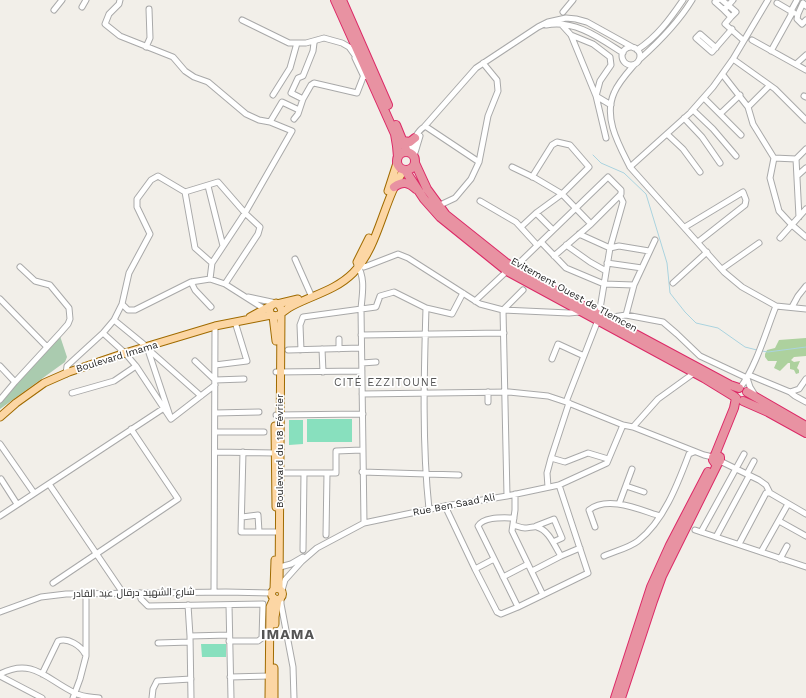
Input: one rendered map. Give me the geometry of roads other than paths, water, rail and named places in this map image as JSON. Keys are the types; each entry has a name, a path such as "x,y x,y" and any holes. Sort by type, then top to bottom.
{"highway":[{"path":"335,0 365,72 395,134 397,160 400,167 405,170 412,167 411,156 400,154 397,160"},
{"name":"Evitement Ouest de Tlemcen","path":"342,0 403,141 427,189 446,215 510,269 720,380 743,390 806,426"},
{"path":"403,141 410,142 415,138"},
{"name":"Evitement Ouest de Tlemcen","path":"405,170 419,191 440,217 510,269 581,312 601,318 739,400 768,412 806,433"},
{"path":"394,187 402,183 406,183 419,191"},
{"path":"621,698 662,576 716,459 734,408 739,400 747,398 743,390 736,391 739,400"},
{"path":"615,698 651,587 670,545 716,459"}],"main road":[{"name":"Boulevard Imama","path":"358,265 397,160"},
{"name":"Boulevard Imama","path":"271,309 278,316 282,312 333,288 358,265 368,251 394,187 405,170"},
{"name":"Boulevard Imama","path":"0,417 16,403 44,383 125,353 147,348 215,326 245,320 311,295 336,282 352,271"},
{"path":"271,309 280,306 282,312"},
{"name":"Boulevard du 18 Février","path":"271,309 275,334 278,372"},
{"name":"Boulevard du 18 Février","path":"277,594 280,567 281,473 278,415 278,372 282,312"},
{"name":"Boulevard du 18 Février","path":"277,594 275,453 278,415"},
{"path":"269,698 270,607 277,594"},
{"path":"274,698 275,617 277,594"}],"street":[{"path":"54,10 62,0"},
{"path":"82,7 86,0"},
{"path":"120,0 119,4 109,14 105,24 120,36 173,57 185,71 194,77 208,82 241,111 259,120 270,122 292,131 245,213 212,263 210,279"},
{"path":"563,12 572,0"},
{"path":"623,53 629,48 636,49 649,43 668,23 683,0"},
{"path":"692,0 682,17 660,42 634,65 613,94 611,105 611,122 619,147 630,167 722,269 742,287 776,306 806,309"},
{"path":"718,0 715,2 732,17"},
{"path":"722,0 736,12 725,24 744,40"},
{"path":"724,10 733,0"},
{"path":"630,167 693,110 704,98 723,75 768,0"},
{"path":"771,51 791,15 791,11 797,0"},
{"path":"777,3 797,16 797,19 802,24 806,20"},
{"path":"797,16 803,3 806,6"},
{"path":"146,47 150,38 149,9"},
{"path":"411,156 415,138 421,129 425,127 476,68 538,27 558,19 576,19 587,22 636,49 640,54 640,59"},
{"path":"242,20 289,43 306,43 324,38 342,42 350,49 365,72"},
{"path":"538,27 549,24 561,24 581,29 623,53"},
{"path":"561,24 571,35 596,96 606,138"},
{"path":"716,48 732,29"},
{"path":"571,35 593,44 610,58 611,65 600,81 596,96"},
{"path":"752,40 806,70"},
{"path":"303,99 291,93 298,78 303,76 314,51 315,41"},
{"path":"273,95 290,68 297,42"},
{"path":"350,49 365,72"},
{"path":"623,53 624,77"},
{"path":"798,65 806,56"},
{"path":"733,59 779,93 806,120"},
{"path":"798,65 806,59"},
{"path":"624,61 628,65 634,65"},
{"path":"438,206 455,198 471,179 479,162 488,116 498,91 497,80 483,63"},
{"path":"294,119 303,99 311,85 314,83 357,93 365,72"},
{"path":"723,75 748,107 753,124 774,158 770,178 780,211 792,225 806,237"},
{"path":"748,107 769,86"},
{"path":"720,114 740,95"},
{"path":"596,96 611,105"},
{"path":"704,98 741,135"},
{"path":"270,122 282,102 299,110"},
{"path":"693,110 714,129 736,156"},
{"path":"684,118 702,138 720,163"},
{"path":"411,156 425,127"},
{"path":"425,127 479,162"},
{"path":"667,134 683,150 700,172"},
{"path":"521,227 536,213 562,194 589,167 570,146 557,142 552,145 532,177"},
{"path":"774,158 796,159 806,149"},
{"path":"796,159 799,216"},
{"path":"512,167 562,194 591,224"},
{"path":"798,175 806,168"},
{"path":"66,374 67,366 103,333 114,320 122,304 129,273 150,234 137,207 136,199 150,180 158,176 184,192 218,182 245,213 260,227 258,234 225,284"},
{"path":"475,301 539,244 608,177 621,190 620,196 623,202 607,263 601,318 584,356 568,403 547,473 548,487"},
{"path":"208,186 223,246"},
{"path":"184,192 195,248 212,263"},
{"path":"685,227 742,192 746,200 745,205 698,242"},
{"path":"554,256 591,224 620,196"},
{"path":"480,201 516,222 566,268 604,284 634,285"},
{"path":"780,238 806,209"},
{"path":"536,213 553,230"},
{"path":"579,234 610,248 619,246 649,252"},
{"path":"626,315 634,285 654,240"},
{"path":"722,269 759,243"},
{"path":"566,245 606,272"},
{"path":"672,283 707,252"},
{"path":"358,265 367,266 398,254 408,258 480,304 503,310 569,313 581,312"},
{"path":"295,259 311,295"},
{"path":"607,263 642,268"},
{"path":"358,265 361,270 362,279 362,472 364,523"},
{"path":"0,400 68,324 70,313 69,308 50,285 35,281 20,267"},
{"path":"352,271 362,279"},
{"path":"122,304 128,310 135,310 190,282 210,279 225,284 271,309"},
{"path":"190,282 195,290 211,307"},
{"path":"792,308 798,296 806,286"},
{"path":"507,496 503,310 523,290"},
{"path":"301,350 300,325 303,317 376,307 380,296 394,292 426,308 452,314 463,293"},
{"path":"248,297 252,302 271,309"},
{"path":"0,298 46,347"},
{"path":"743,390 776,306"},
{"path":"426,308 424,393 426,474 430,509"},
{"path":"601,318 626,315 662,322 700,356 790,392 806,402"},
{"path":"114,320 201,396"},
{"path":"215,364 247,361 235,322"},
{"path":"214,592 215,326"},
{"path":"103,333 125,353 136,366 171,419"},
{"path":"361,335 504,333"},
{"path":"339,340 339,349"},
{"path":"552,359 558,344 584,356"},
{"path":"147,348 171,419"},
{"path":"288,350 361,348"},
{"path":"322,349 322,372"},
{"path":"194,361 215,383"},
{"path":"362,363 376,362"},
{"path":"0,366 15,382"},
{"path":"72,393 114,381 136,366"},
{"path":"278,372 362,371"},
{"path":"633,427 658,399 694,373"},
{"path":"720,380 725,380 736,385 748,376"},
{"path":"748,376 750,387 755,394 781,412"},
{"path":"171,419 215,383 244,379"},
{"path":"790,392 799,389 806,381"},
{"path":"488,392 488,402"},
{"path":"362,394 504,392 548,396 623,425 633,427 736,468 762,482 768,492 806,514"},
{"path":"0,516 164,408"},
{"path":"215,413 259,412"},
{"path":"278,415 363,414"},
{"path":"551,458 565,462 588,453 608,459 623,425"},
{"path":"53,583 178,499 132,429"},
{"path":"215,432 264,432"},
{"path":"0,444 34,493"},
{"path":"281,473 336,473 336,451 362,450"},
{"path":"215,452 275,453"},
{"path":"243,452 241,532 276,532"},
{"path":"604,556 642,538 668,505 689,454 694,452"},
{"path":"701,532 744,454"},
{"name":"Rue Ben Saad Ali","path":"277,594 285,580 302,561 318,548 364,523 559,485 607,463 608,459"},
{"path":"716,537 754,461"},
{"path":"620,504 632,469"},
{"path":"362,472 459,475"},
{"path":"303,550 304,473"},
{"path":"326,535 327,473"},
{"path":"1,479 17,504"},
{"path":"49,484 124,594"},
{"path":"445,506 475,569 499,614 518,607 588,573 559,485"},
{"path":"626,486 644,492"},
{"path":"739,544 768,492"},
{"path":"515,494 512,532 543,595"},
{"path":"595,528 589,510 601,505 615,503 660,516"},
{"path":"761,552 788,504"},
{"path":"242,516 258,515 259,532"},
{"path":"514,518 491,519 479,524 479,528 518,607"},
{"path":"513,525 525,528 536,526 554,519 562,538 553,542"},
{"path":"778,521 806,536"},
{"path":"536,526 545,532 553,542 560,556"},
{"path":"695,530 780,559 805,565"},
{"path":"780,559 787,546"},
{"path":"280,567 291,564 318,548"},
{"path":"532,571 560,556 580,548"},
{"path":"475,569 494,559"},
{"path":"503,577 528,564"},
{"name":"شارع الشهيد درقال عبد القادر","path":"0,612 41,597 66,594 214,592 277,594"},
{"path":"140,593 141,599 148,606 263,604 262,638 258,641 190,636"},
{"path":"74,696 86,656 86,594"},
{"path":"277,594 281,604 293,667 294,698"},
{"path":"229,604 231,698"},
{"path":"188,605 191,698"},
{"path":"42,674 56,643 62,640 79,646 86,656"},
{"path":"158,643 190,642"},
{"path":"42,698 34,696 0,675 11,669 25,668 42,674 74,696 99,698"},
{"path":"230,677 269,676"},
{"path":"152,698 153,689 157,681 191,679"}],"waterway":[{"path":"593,155 601,163 624,173 646,194 667,263 670,293 685,312 696,323 718,328 745,347 757,350"},
{"path":"762,351 768,352 806,347"}],"district":[{"name":"CITÉ EZZITOUNE","path":"386,383"},
{"name":"IMAMA","path":"288,635"}]}
